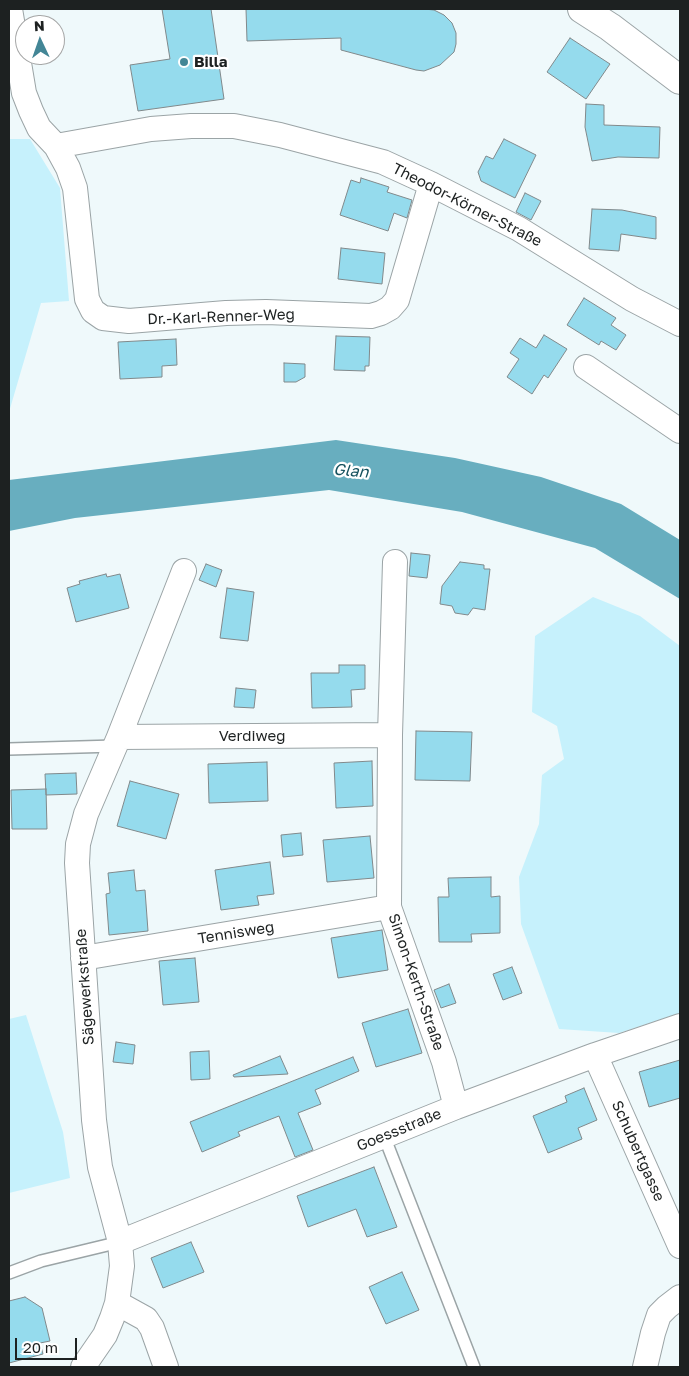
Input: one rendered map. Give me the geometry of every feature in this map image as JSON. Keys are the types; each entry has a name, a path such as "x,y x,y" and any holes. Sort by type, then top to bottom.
{"main road":[{"path":"584,9 680,80"}],"street":[{"path":"10,9 12,44 24,93 39,128 56,146"},
{"name":"Theodor-Körner-Straße","path":"56,146 151,129 191,126 234,126 280,135 383,162 519,229 632,299 680,324"},
{"name":"Dr.-Karl-Renner-Weg","path":"56,146 68,168 75,188 87,299 93,311 103,318 129,321 246,312 371,316 381,313 390,308 397,300 431,184"},
{"path":"586,367 680,431"},
{"path":"390,735 395,562"},
{"path":"117,742 184,571"},
{"name":"Verdiweg","path":"117,742 390,735"},
{"name":"Simon-Kerth-Straße","path":"390,735 389,908 444,1062 456,1107"},
{"name":"Sägewerkstraße","path":"117,742 86,814 78,844 77,863 94,1120 106,1192 120,1242"},
{"name":"Tennisweg","path":"83,958 389,908"},
{"name":"Goessstraße","path":"120,1242 456,1107 595,1055 680,1026"},
{"name":"Schubertgasse","path":"595,1055 680,1246"},
{"path":"83,1367 105,1335 117,1303 122,1266 120,1242"},
{"path":"644,1367 659,1315 680,1297"},
{"path":"117,1303 146,1319 152,1328 166,1367"}],"lane":[{"path":"9,749 117,742"},
{"path":"384,1136 474,1367"},
{"name":"Goessstraße","path":"9,1273 41,1261 120,1242"}],"shaded area":[{"path":"9,139 30,139 60,188 69,301 41,303 9,412"},
{"path":"593,597 640,616 680,646 680,1013 619,1033 559,1029 521,924 519,877 539,824 542,775 564,759 557,726 532,712 535,636"},
{"path":"26,1015 63,1132 70,1178 9,1193 9,1019"}],"water":[{"name":"Glan","path":"336,440 455,458 541,477 621,504 680,540 680,599 595,548 462,512 329,490 75,518 9,531 9,480"}],"building":[{"name":"Billa","path":"162,9 211,9 224,99 138,111 130,65 170,59"},
{"path":"246,9 434,10 444,15 452,23 456,33 456,44 454,52 440,65 424,71 416,70 341,50 341,38 247,41"},
{"path":"570,38 610,64 586,99 547,72"},
{"path":"586,104 604,105 604,125 660,127 659,158 618,157 592,161 585,127"},
{"path":"504,139 536,155 515,198 481,181 478,172 486,156 493,159"},
{"path":"361,178 389,187 387,192 412,200 407,218 394,213 388,231 340,215 351,180 360,183"},
{"path":"525,193 541,201 531,220 516,212"},
{"path":"592,209 622,210 656,217 656,239 621,234 619,251 589,249"},
{"path":"341,248 385,253 382,284 338,279"},
{"path":"584,298 616,318 611,325 626,335 616,350 601,341 599,345 567,325"},
{"path":"544,335 567,349 548,378 544,375 532,394 507,377 519,359 510,353 520,338 536,348"},
{"path":"336,336 370,337 369,366 365,366 365,371 334,370"},
{"path":"176,339 177,365 162,366 162,377 120,379 118,342"},
{"path":"284,363 305,364 305,377 296,382 284,382"},
{"path":"411,553 430,555 427,578 409,576"},
{"path":"460,562 484,565 484,569 490,569 485,610 473,608 468,615 455,613 452,606 440,604 442,586"},
{"path":"206,564 222,570 216,587 199,580"},
{"path":"106,574 107,577 120,574 129,608 76,622 67,588 80,584 79,581"},
{"path":"227,588 254,592 248,641 220,638"},
{"path":"339,665 365,665 365,689 351,690 352,707 312,708 311,673 339,673"},
{"path":"236,688 256,690 254,708 234,707"},
{"path":"416,731 472,732 470,781 415,780"},
{"path":"372,761 373,806 336,808 334,763"},
{"path":"267,762 268,801 209,803 208,764"},
{"path":"76,773 77,794 46,795 45,774"},
{"path":"130,781 179,794 166,839 117,826"},
{"path":"46,789 47,829 12,829 11,790"},
{"path":"301,833 303,855 283,857 281,835"},
{"path":"370,836 374,878 327,882 323,840"},
{"path":"270,862 274,894 257,896 259,905 221,910 215,870"},
{"path":"134,870 136,891 145,890 148,931 109,935 106,894 110,893 108,873"},
{"path":"491,877 491,897 500,896 500,933 471,934 472,942 439,942 438,897 449,897 448,878"},
{"path":"382,930 388,970 338,978 331,938"},
{"path":"195,958 199,1002 163,1005 159,961"},
{"path":"512,967 522,993 503,1000 493,974"},
{"path":"449,984 456,1003 441,1008 434,990"},
{"path":"408,1009 422,1053 376,1067 362,1023"},
{"path":"116,1042 135,1045 133,1064 113,1062"},
{"path":"209,1051 210,1079 191,1080 190,1052"},
{"path":"280,1056 288,1074 234,1077 233,1075"},
{"path":"353,1057 359,1071 315,1090 321,1104 298,1113 313,1150 295,1157 279,1116 238,1132 240,1136 202,1152 190,1122"},
{"path":"680,1060 680,1098 649,1107 639,1072"},
{"path":"584,1088 597,1120 578,1128 582,1139 548,1153 533,1116 567,1102 565,1096"},
{"path":"374,1167 397,1227 367,1237 356,1209 308,1227 297,1196"},
{"path":"191,1242 204,1272 163,1288 151,1258"},
{"path":"402,1272 419,1310 386,1324 369,1287"},
{"path":"25,1297 42,1308 50,1341 40,1343 43,1354 9,1363 9,1301"}],"place":[{"name":"Billa","path":"184,62"}]}
